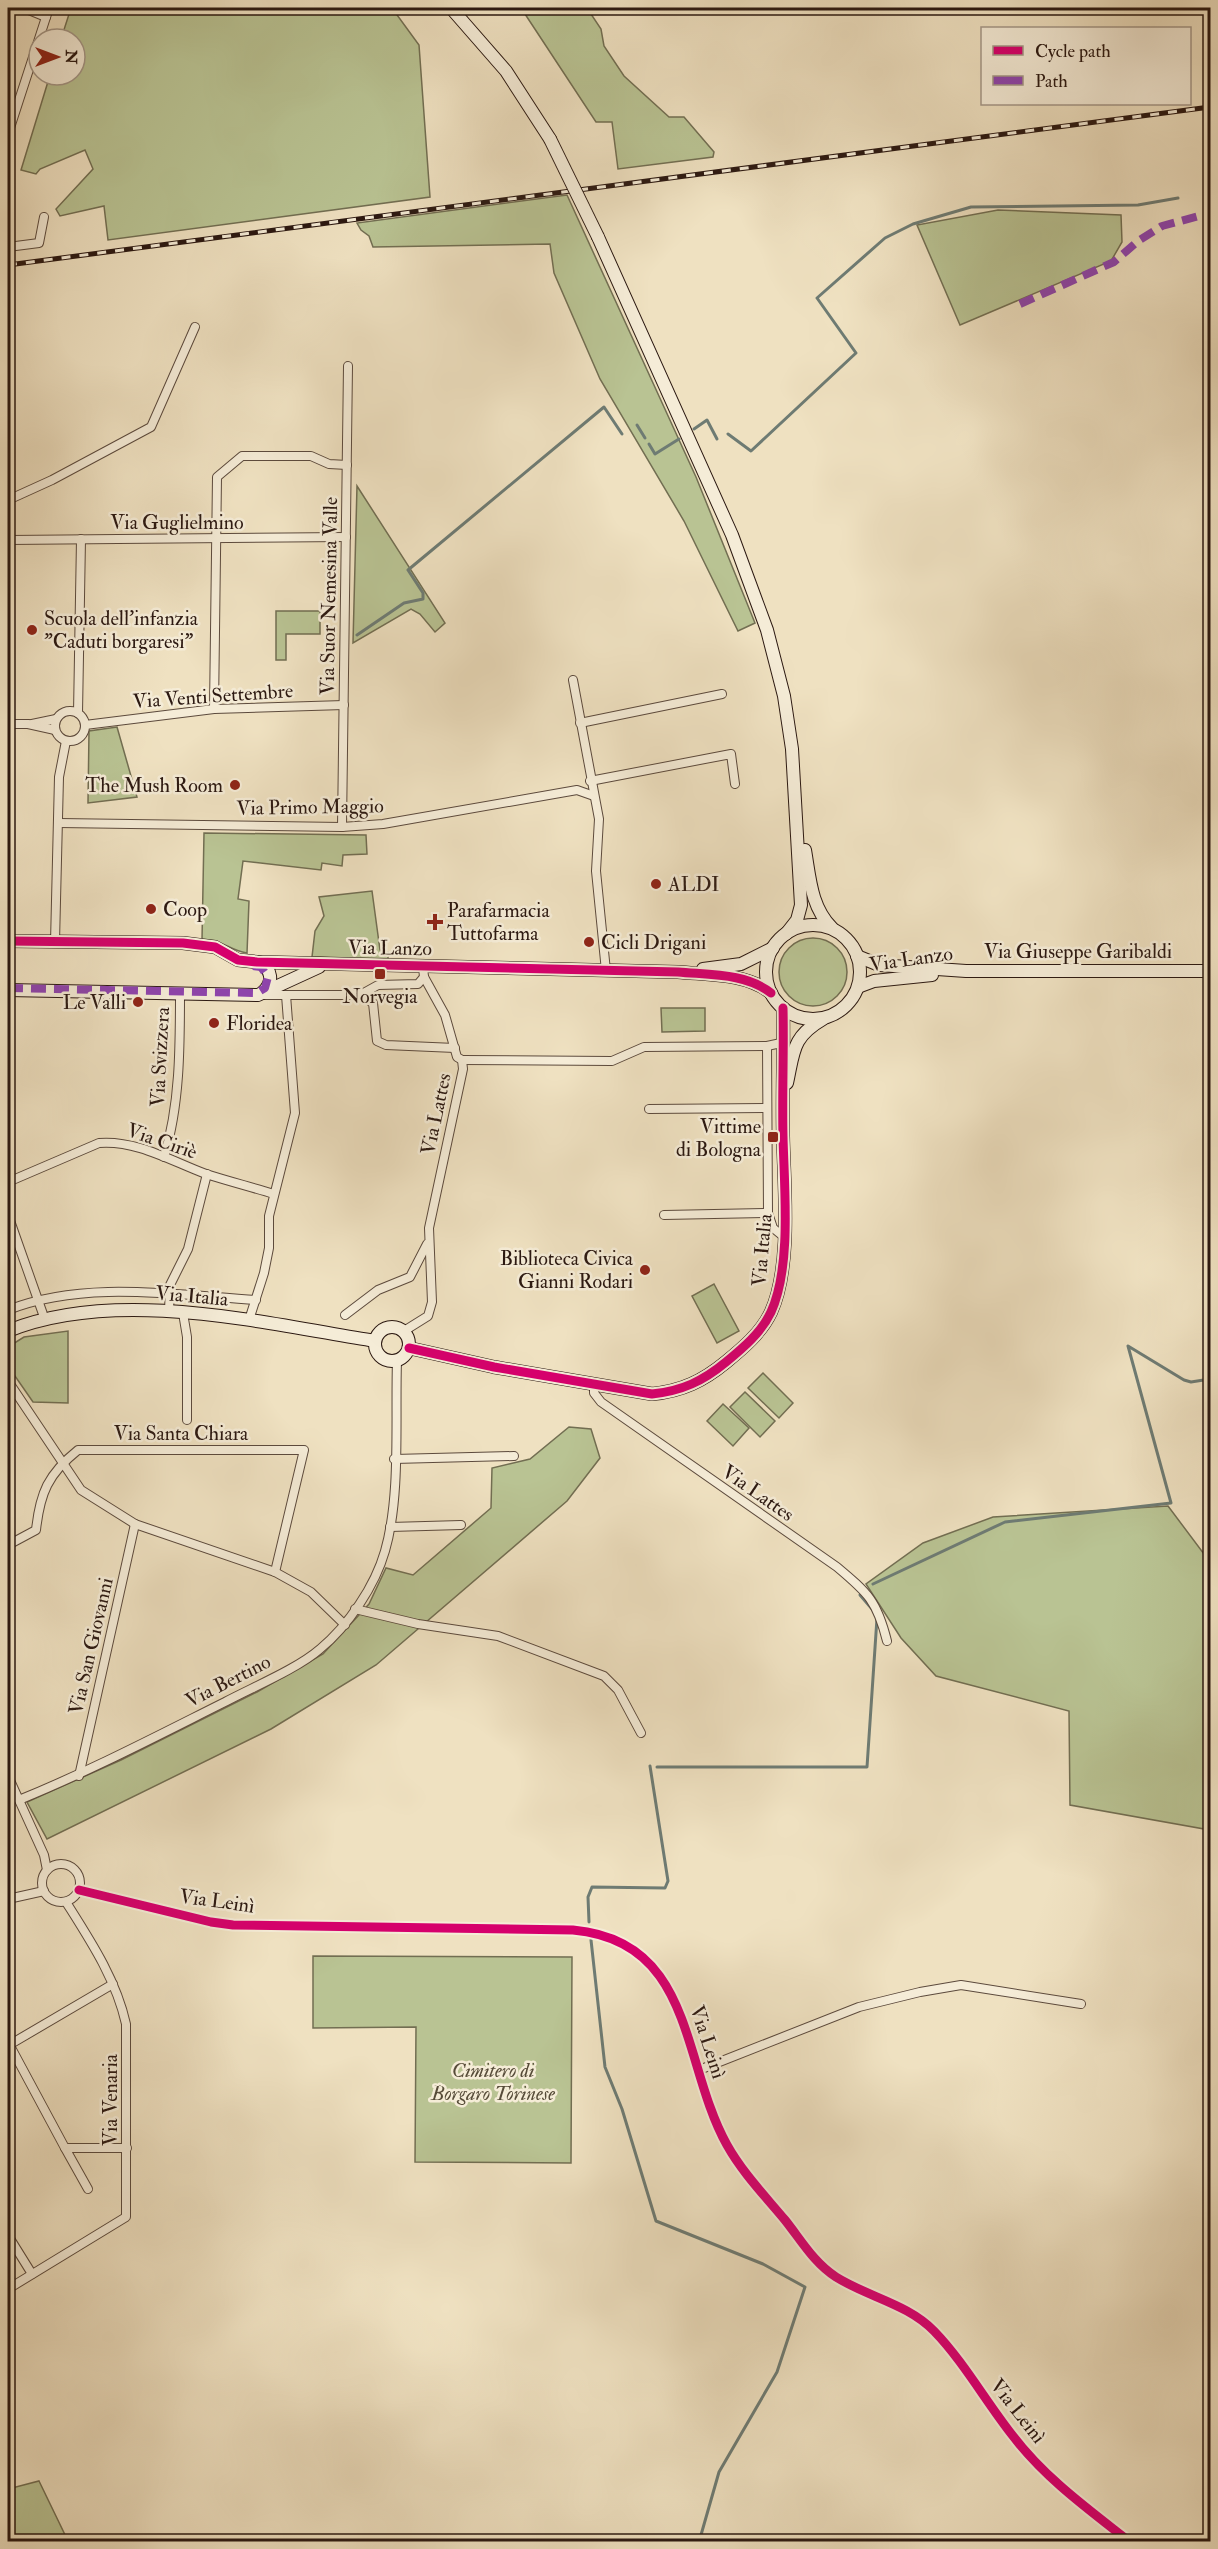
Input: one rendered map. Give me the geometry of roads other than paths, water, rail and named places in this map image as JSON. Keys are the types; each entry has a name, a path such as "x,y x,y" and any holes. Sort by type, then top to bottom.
{"street":[{"path":"8,134 48,12 24,8"},
{"path":"451,8 506,71 550,139 598,237 754,591 784,696 797,805 815,903 822,919 852,945 860,966 858,987 841,1011 823,1018 802,1018 783,1008 771,993 766,966 773,948 797,920 801,905 797,805"},
{"path":"8,247 39,243 44,217"},
{"path":"8,500 52,480 151,427 195,327"},
{"name":"Via Suor Nemesina Valle","path":"342,826 348,366"},
{"path":"213,709 217,477 242,456 311,456 329,464 347,465"},
{"name":"Via Guglielmino","path":"8,540 346,537"},
{"path":"66,741 79,738 85,725 78,713 81,539"},
{"path":"573,680 600,828 596,871 606,970"},
{"path":"580,723 722,694"},
{"name":"Via Venti Settembre","path":"85,725 213,709 344,705"},
{"path":"8,724 28,724 56,719 68,711 78,713"},
{"path":"55,730 56,719"},
{"path":"28,724 55,730 66,741"},
{"path":"55,942 59,777 66,741"},
{"path":"590,781 731,754 735,784"},
{"name":"Via Primo Maggio","path":"59,824 342,826 383,824 577,790 594,796"},
{"path":"786,934 808,925 833,929"},
{"name":"Via Lanzo","path":"8,941 194,945 215,947 238,960 423,972 606,970 678,972 737,978 758,983 771,993"},
{"name":"Via Lanzo","path":"678,972 741,964 773,948"},
{"name":"Via Lanzo","path":"857,956 879,965 966,971"},
{"path":"258,995 270,986 271,979 265,966 259,962"},
{"path":"258,995 304,972 326,965"},
{"name":"Via Lanzo","path":"858,987 874,981 966,971"},
{"name":"Via Giuseppe Garibaldi","path":"966,971 1210,971"},
{"path":"8,990 360,995 378,985 418,984 423,972"},
{"name":"Via Lattes","path":"404,1331 428,1316 432,1302 429,1241 462,1075 462,1060 457,1056 445,1015 423,972"},
{"name":"Via Svizzera","path":"164,1157 172,1131 175,1104 180,993"},
{"path":"249,1320 264,1273 269,1248 269,1216 295,1113 286,995"},
{"path":"360,995 373,1003 378,1041 386,1045 455,1048"},
{"name":"Via Italia","path":"409,1348 594,1385 652,1394 686,1388 710,1375 748,1344 770,1313 778,1294 784,1237 783,1008"},
{"name":"Via Italia","path":"782,1102 794,1046 805,1030 823,1018"},
{"path":"462,1060 612,1061 644,1047 767,1046 782,1042"},
{"name":"Via Italia","path":"767,1046 768,1213 773,1228 784,1237"},
{"path":"649,1109 766,1108"},
{"name":"Via Ciriè","path":"8,1182 99,1143 126,1143 207,1174 274,1194"},
{"path":"169,1311 170,1285 188,1249 207,1174"},
{"path":"664,1215 768,1213"},
{"path":"8,1215 44,1317"},
{"name":"Via Lattes","path":"345,1315 378,1290 410,1276 429,1241"},
{"name":"Via Italia","path":"8,1310 39,1299 129,1293 255,1300"},
{"name":"Via Italia","path":"8,1331 44,1317 85,1312 169,1311 249,1320 375,1341"},
{"path":"183,1313 187,1337 187,1420"},
{"path":"388,1327 404,1331 409,1339 409,1348 405,1356 397,1361 380,1357 375,1347 379,1332 388,1327"},
{"name":"Via Bertino","path":"19,1800 79,1776 268,1680 320,1650 345,1625 385,1553 390,1527 397,1361"},
{"path":"8,1381 81,1490 135,1524 275,1572 311,1592 345,1625"},
{"name":"Via Lattes","path":"594,1385 594,1393 601,1402 837,1567 862,1588 880,1613 887,1641"},
{"name":"Via Santa Chiara","path":"63,1462 78,1450 304,1450 275,1572"},
{"path":"394,1459 514,1456"},
{"path":"8,1545 36,1530 44,1487 63,1462"},
{"name":"Via San Giovanni","path":"79,1776 135,1524"},
{"path":"390,1527 462,1525"},
{"path":"355,1609 418,1624 498,1636 604,1676 618,1690 641,1733"},
{"path":"8,1776 44,1854 47,1870"},
{"path":"44,1854 56,1865"},
{"path":"56,1865 68,1865 77,1872 80,1890 66,1902 51,1899 44,1891 42,1880 47,1870 56,1865"},
{"name":"Via Leinì","path":"80,1890 211,1922 233,1925 540,1928 594,1932 632,1949 661,1977 674,1997 712,2113 727,2146 816,2261 860,2291 901,2307 919,2317 935,2332 1014,2438 1039,2466 1070,2495 1130,2541"},
{"path":"8,1899 44,1891"},
{"name":"Via Venaria","path":"32,2274 126,2217 126,2024 121,2000 66,1902"},
{"path":"88,2189 8,2043 113,1984"},
{"name":"Via Leinì","path":"699,2070 859,2007 920,1992 961,1986 1081,2004"},
{"path":"65,2148 127,2148"},
{"path":"8,2289 32,2274 9,2237"}],"waterway":[{"path":"728,434 751,451 856,353 817,298 885,238 913,224 971,207 1138,205 1178,198"},
{"path":"357,635 404,603 423,599 423,593 408,570 604,407 622,434"},
{"path":"694,429 707,420 717,439"},
{"path":"637,425 645,438"},
{"path":"649,444 655,454 679,439"},
{"path":"873,1584 1005,1522 1171,1503 1128,1346 1184,1380 1191,1382 1210,1379"},
{"path":"860,1595 872,1609"},
{"path":"657,1767 867,1767 877,1618"},
{"path":"589,1922 588,1897 592,1887 665,1888 668,1881 650,1766"},
{"path":"591,1940 605,2067 622,2109 656,2221 763,2264 805,2287 777,2372 719,2472 699,2542"}],"railway":[{"path":"8,265 1210,107"}],"place":[{"name":"Scuola dell'infanzia \"Caduti borgaresi\"","path":"32,630"},
{"name":"The Mush Room","path":"235,785"},
{"name":"ALDI","path":"656,884"},
{"name":"Coop","path":"151,909"},
{"name":"Parafarmacia Tuttofarma","path":"435,922"},
{"name":"Cicli Drigani","path":"589,942"},
{"name":"Norvegia","path":"380,974"},
{"name":"Le Valli","path":"138,1002"},
{"name":"Floridea","path":"214,1023"},
{"name":"Vittime di Bologna","path":"773,1137"},
{"name":"Biblioteca Civica Gianni Rodari","path":"645,1270"}],"park label":[{"name":"Cimitero di Borgaro Torinese","path":"493,2082"}]}
